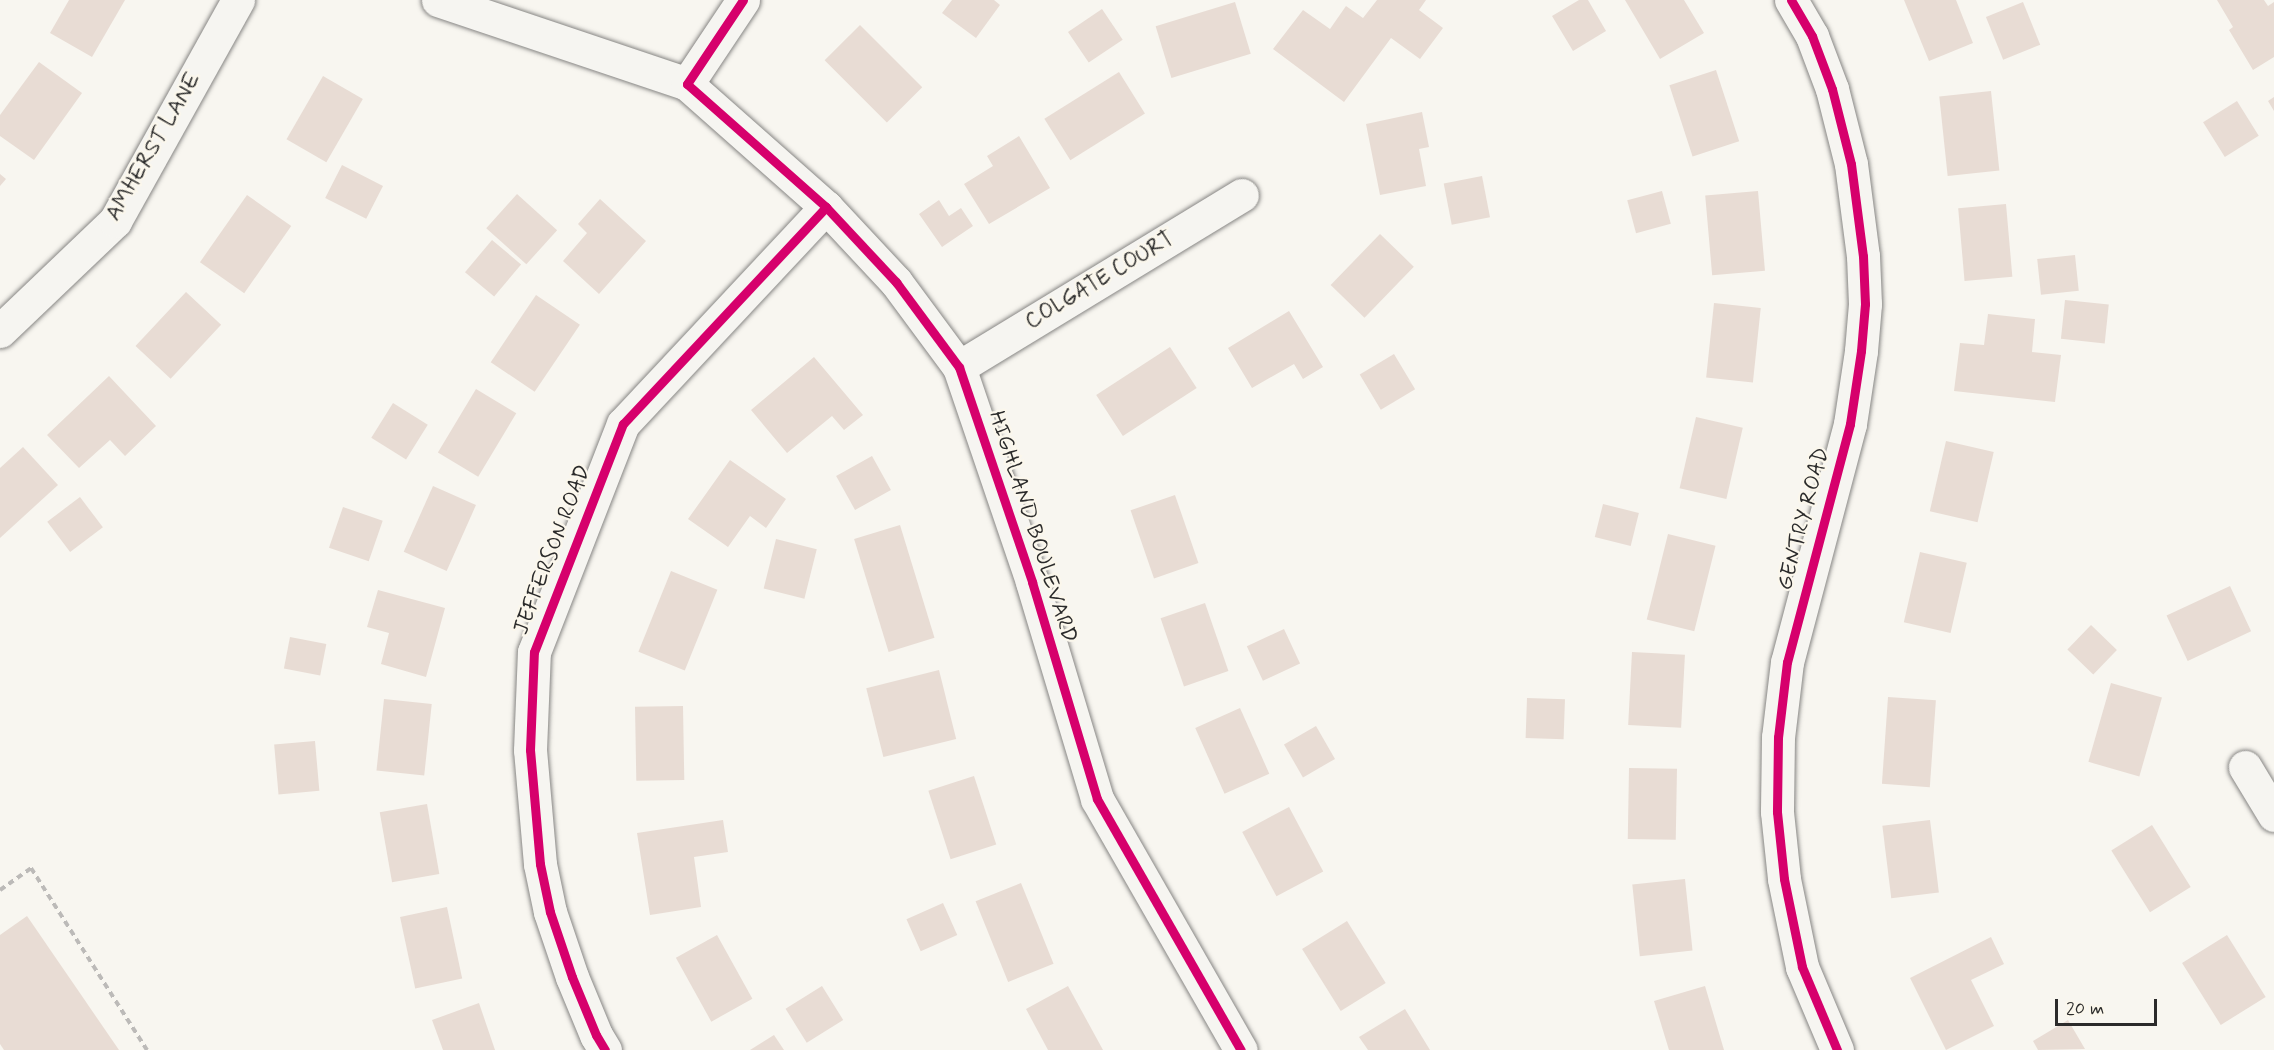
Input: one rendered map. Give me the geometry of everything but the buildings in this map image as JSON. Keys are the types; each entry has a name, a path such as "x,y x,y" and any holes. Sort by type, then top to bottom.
{"street":[{"name":"AMHERST LANE","path":"0,331 115,221 237,0"},
{"name":"HIGHLAND BOULEVARD","path":"438,0 687,84 826,207 897,282 959,367 1032,582 1097,799 1241,1050"},
{"path":"687,84 743,0"},
{"name":"GENTRY ROAD","path":"1791,0 1812,36 1828,79 1851,164 1863,256 1865,304 1861,351 1850,424 1787,663 1778,737 1777,812 1784,879 1802,967 1837,1050"},
{"name":"COLGATE COURT","path":"959,367 1242,195"},
{"name":"JEFFERSON ROAD","path":"605,1050 596,1035 572,977 550,912 540,864 530,750 534,652 623,424 826,207"},
{"path":"2245,767 2274,815"}],"path":[{"path":"0,890 31,868 147,1050"}],"cycle path":[{"path":"743,0 687,84 826,207 896,282 959,367 1032,582 1097,799 1241,1050"},
{"path":"1791,0 1812,36 1832,89 1851,164 1863,256 1865,304 1861,351 1850,424 1787,662 1778,737 1777,812 1784,879 1802,967 1837,1050"},
{"path":"605,1050 596,1035 572,977 550,912 540,864 530,750 534,652 623,424 826,207"}]}
